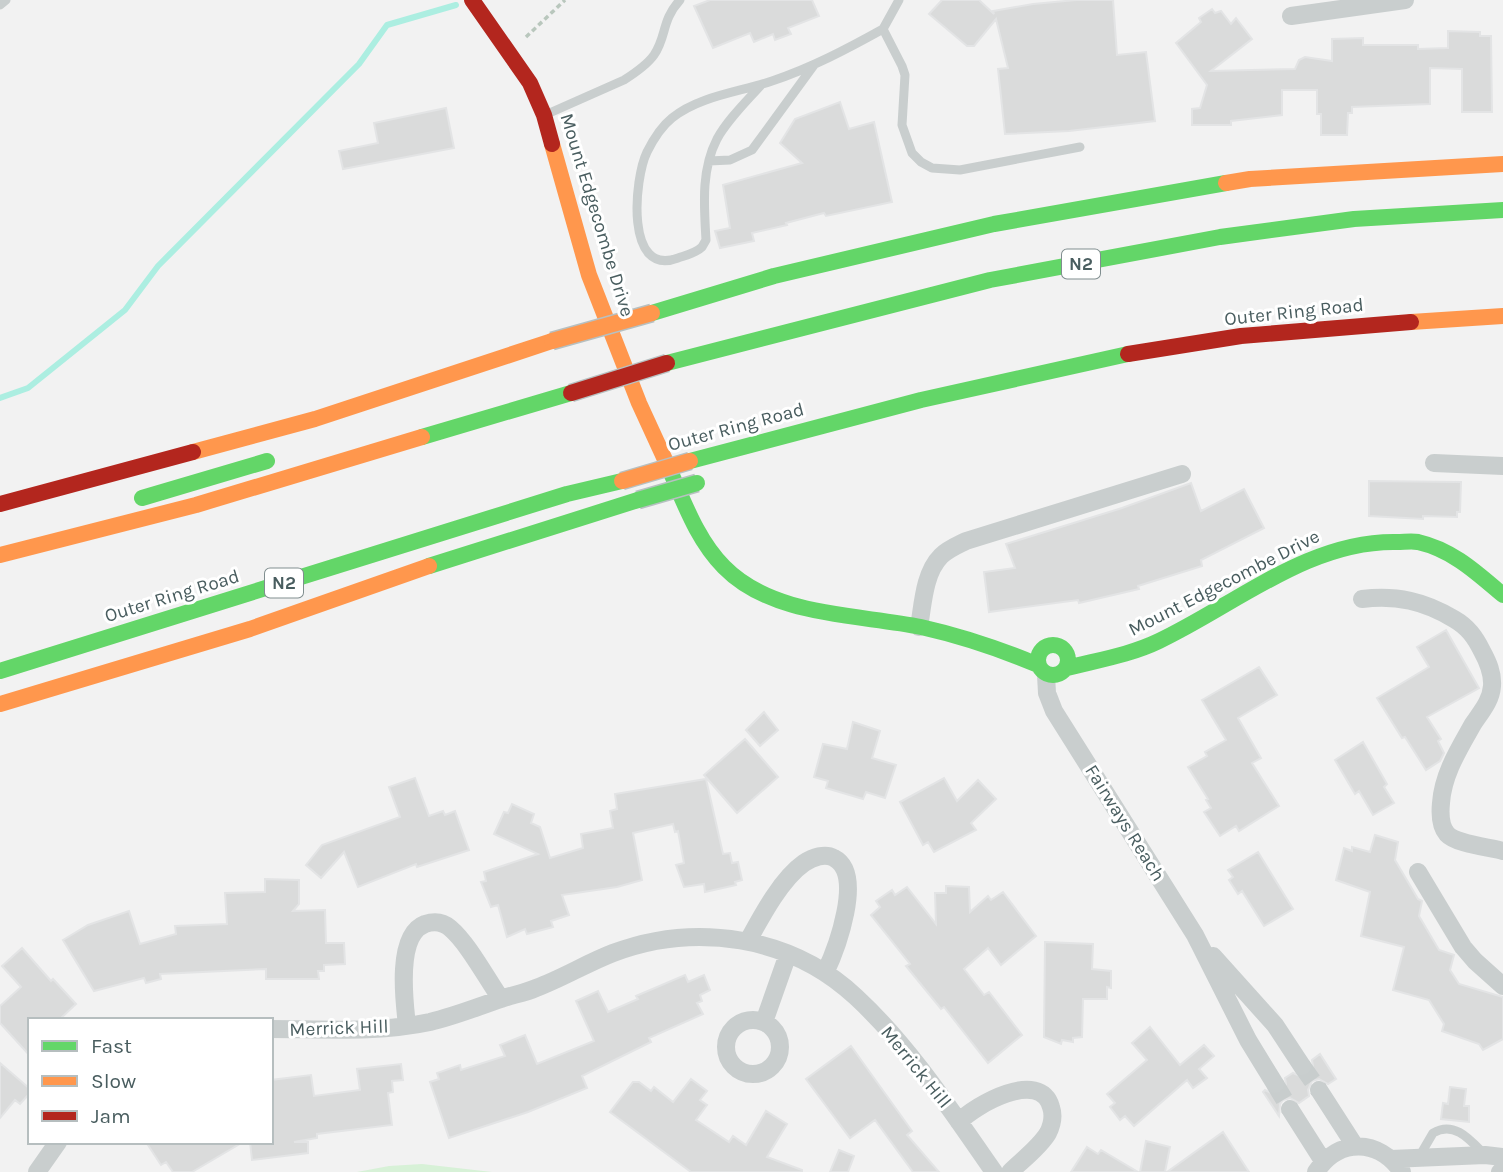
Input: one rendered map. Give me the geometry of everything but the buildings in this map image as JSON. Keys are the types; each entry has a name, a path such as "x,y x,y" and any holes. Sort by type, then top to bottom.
{"main road":[{"name":"Mount Edgecombe Drive","path":"472,0 530,83 544,115 589,275 639,403 702,540 730,573 779,600 919,627 1053,664 1130,653 1161,640 1283,572 1321,554 1349,545 1381,540 1412,542 1439,548 1471,565 1503,595"},
{"path":"0,503 314,419 552,341 774,276 994,224 1250,179 1503,164"},
{"name":"N2","path":"0,555 197,505 667,363 990,280 1247,233 1354,219 1503,210"},
{"path":"869,294 908,286 990,280"},
{"name":"Outer Ring Road","path":"0,671 567,494 992,382 1156,349 1252,335 1503,316"},
{"path":"609,362 636,354"},
{"path":"797,449 840,435 875,411"},
{"path":"123,504 279,458"},
{"path":"0,704 250,629 432,565 704,480"},
{"path":"0,687 567,494"},
{"path":"0,540 59,523"}],"street":[{"path":"1291,16 1405,0"},
{"path":"1434,463 1503,466"},
{"path":"919,627 932,569 941,556 951,549 966,541 1182,474"},
{"path":"1362,599 1382,597 1413,600 1436,608 1474,635 1487,660 1492,675 1492,688 1489,701 1448,768 1440,812 1442,823 1450,836 1462,842 1503,851"},
{"name":"Fairways Reach","path":"1053,664 1054,711 1195,935 1248,1040 1275,1084"},
{"path":"748,942 764,913 792,875 811,859 825,855 832,857 845,869 848,881 839,938 825,973"},
{"path":"1418,872 1463,947 1503,986"},
{"name":"Merrick Hill","path":"407,1025 404,996 407,947 411,936 427,923 436,922 448,926 460,938 501,999"},
{"name":"Merrick Hill","path":"273,1029 336,1030 407,1025 471,1011 536,989 614,953 667,937 709,935 748,942 788,954 825,973 856,996 896,1039 994,1172"},
{"name":"Fairways Reach","path":"1195,935 1275,1025 1302,1066"},
{"path":"764,1023 788,954"},
{"path":"959,1122 970,1111 1010,1093 1031,1090 1047,1098 1052,1113 1049,1130 1010,1172"},
{"path":"1319,1090 1355,1146"},
{"path":"1290,1109 1319,1166 1338,1151 1355,1146 1368,1147 1397,1165 1418,1158 1494,1156"},
{"path":"37,1172 57,1144"}],"lane":[{"path":"0,5 6,0"},
{"path":"544,115 636,72 656,53 665,20 680,0"},
{"path":"762,84 718,138 709,161 704,183 704,244 699,250 671,261 656,260 649,256 642,244 638,225 639,182 646,153 672,118 695,104 762,84 835,56 883,29 899,0"},
{"path":"883,29 905,75 902,125 912,153 921,162 932,168 960,170 1080,147"},
{"path":"709,161 730,160 752,150 815,64"},
{"path":"1418,1158 1430,1136 1444,1128 1460,1132 1494,1156"}],"path":[{"path":"510,52 565,0"}],"green space":[{"path":"422,1164 492,1172 357,1172"}],"waterway":[{"path":"0,398 28,388 125,310 158,266 359,64 387,25 456,5"}],"tunnel":[{"path":"1302,1066 1319,1090"},
{"path":"1275,1084 1290,1109"}],"traffic: fast":[{"path":"652,313 774,276 994,224 1226,183"},
{"path":"667,363 990,280 1220,237 1354,219 1503,210"},
{"path":"690,461 921,400 1128,354"},
{"path":"422,437 571,393"},
{"path":"142,498 267,461"},
{"path":"667,464 691,518 714,556 744,583 766,596 817,611 921,627 980,643 1038,665"},
{"path":"0,671 567,494 622,481"},
{"path":"638,500 697,483"},
{"path":"429,566 638,500"},
{"path":"1067,668 1148,646 1303,563 1365,544 1418,542 1431,546 1464,563 1503,595"},
{"path":"1053,645 1064,649 1068,660 1064,671 1053,675 1042,671 1038,660 1042,649 1053,645"}],"traffic: slow":[{"path":"552,144 589,275 639,403 667,464"},
{"path":"1226,183 1250,179 1503,164"},
{"path":"552,341 652,313"},
{"path":"1411,322 1503,316"},
{"path":"193,452 315,419 552,341"},
{"path":"0,555 196,505 422,437"},
{"path":"622,481 690,461"},
{"path":"0,704 250,629 429,566"}],"traffic: jam":[{"path":"472,0 530,83 544,115 552,144"},
{"path":"1128,354 1241,336 1411,322"},
{"path":"571,393 667,363"},
{"path":"0,504 193,452"}]}
